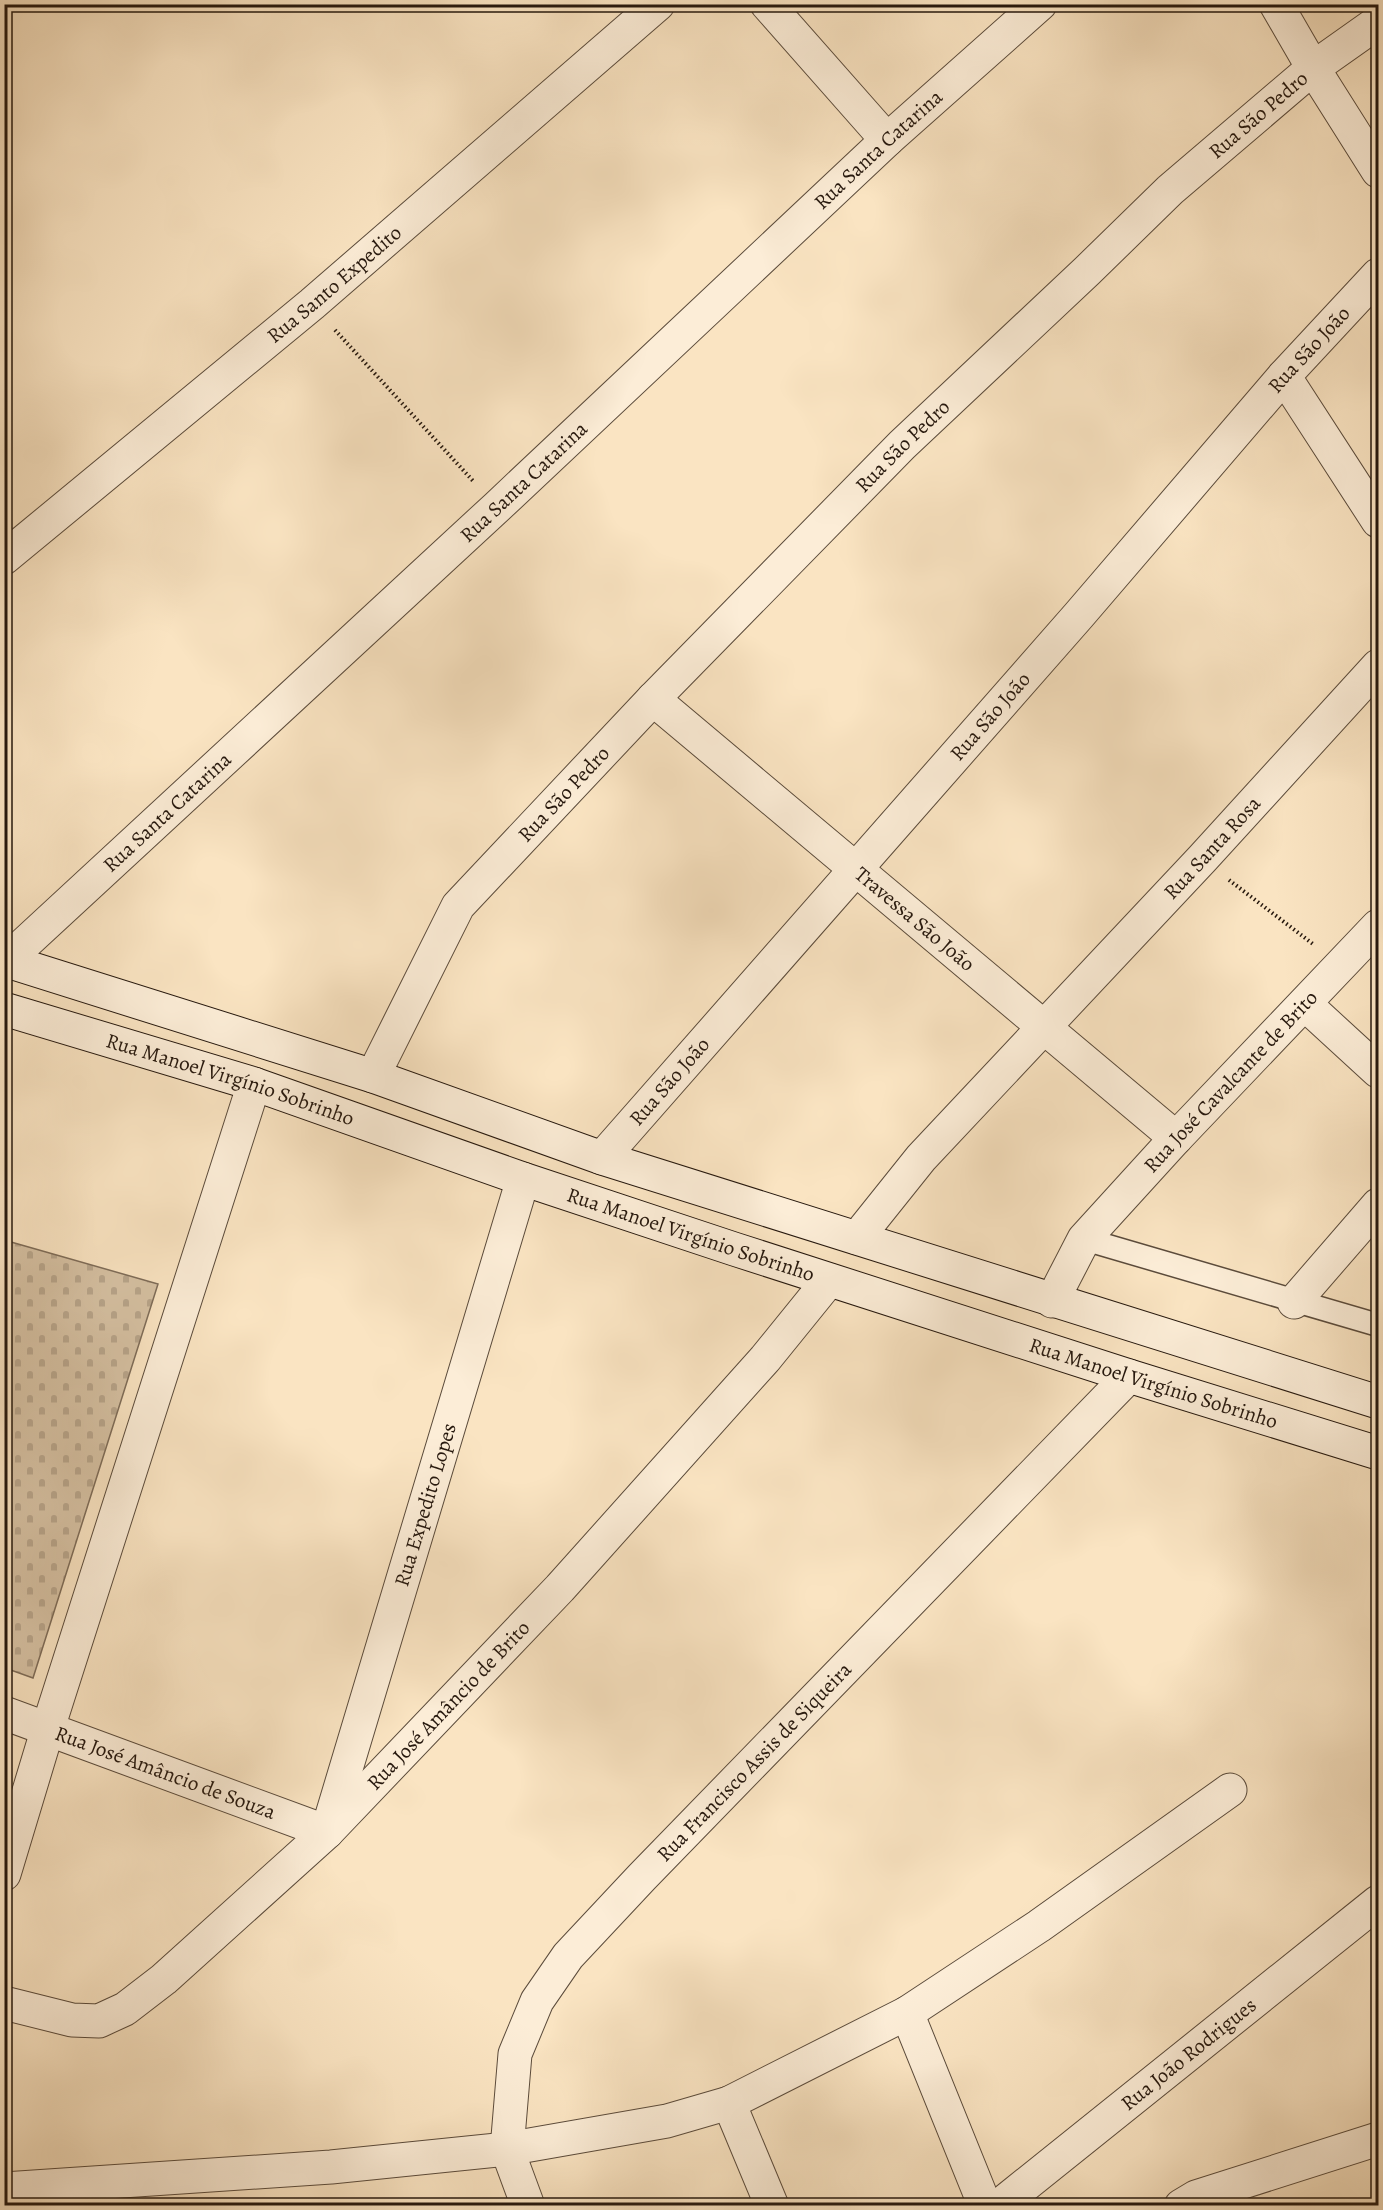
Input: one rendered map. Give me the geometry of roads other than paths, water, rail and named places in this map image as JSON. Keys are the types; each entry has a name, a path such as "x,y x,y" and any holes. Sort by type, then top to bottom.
{"street":[{"name":"Rua Santo Expedito","path":"4,558 312,304 658,4"},
{"path":"767,4 887,140"},
{"name":"Rua Santa Catarina","path":"6,960 496,507 887,140 1040,4"},
{"path":"1276,4 1313,69 1378,171"},
{"name":"Rua São Pedro","path":"373,1076 458,906 653,699 902,445 1170,190 1313,69 1378,22"},
{"name":"Rua São João","path":"602,1158 1071,624 1284,376 1378,275"},
{"path":"1284,376 1378,521"},
{"name":"Rua Santa Rosa","path":"857,1238 921,1158 1202,859 1378,666"},
{"name":"Travessa São João","path":"653,699 1042,1028 1176,1138"},
{"name":"Rua José Cavalcante de Brito","path":"1052,1301 1084,1239 1176,1138 1378,926"},
{"path":"6,960 373,1076 602,1158 1378,1402"},
{"path":"1305,1004 1378,1071"},
{"name":"Rua Manoel Virgínio Sobrinho","path":"4,1009 254,1084 523,1179 829,1280 1378,1453"},
{"path":"4,1874 48,1728 254,1084"},
{"name":"Rua Expedito Lopes","path":"327,1832 523,1179"},
{"path":"1294,1302 1378,1205"},
{"name":"Rua José Amâncio de Brito","path":"4,2003 72,2020 99,2021 125,2009 164,1979 327,1832 567,1579 765,1359 829,1280"},
{"name":"Rua Francisco Assis de Siqueira","path":"528,2205 507,2149 515,2054 537,2001 568,1956 650,1868 1129,1376"},
{"name":"Rua José Amâncio de Souza","path":"4,1713 327,1832"},
{"path":"6,2193 331,2167 507,2149 667,2121 729,2103 908,2013 1039,1926 1230,1790"},
{"name":"Rua João Rodrigues","path":"999,2205 1378,1902"},
{"path":"908,2013 985,2205"},
{"path":"729,2103 772,2205"},
{"path":"1180,2205 1378,2139"}],"lane":[{"path":"1084,1239 1378,1325"}]}
